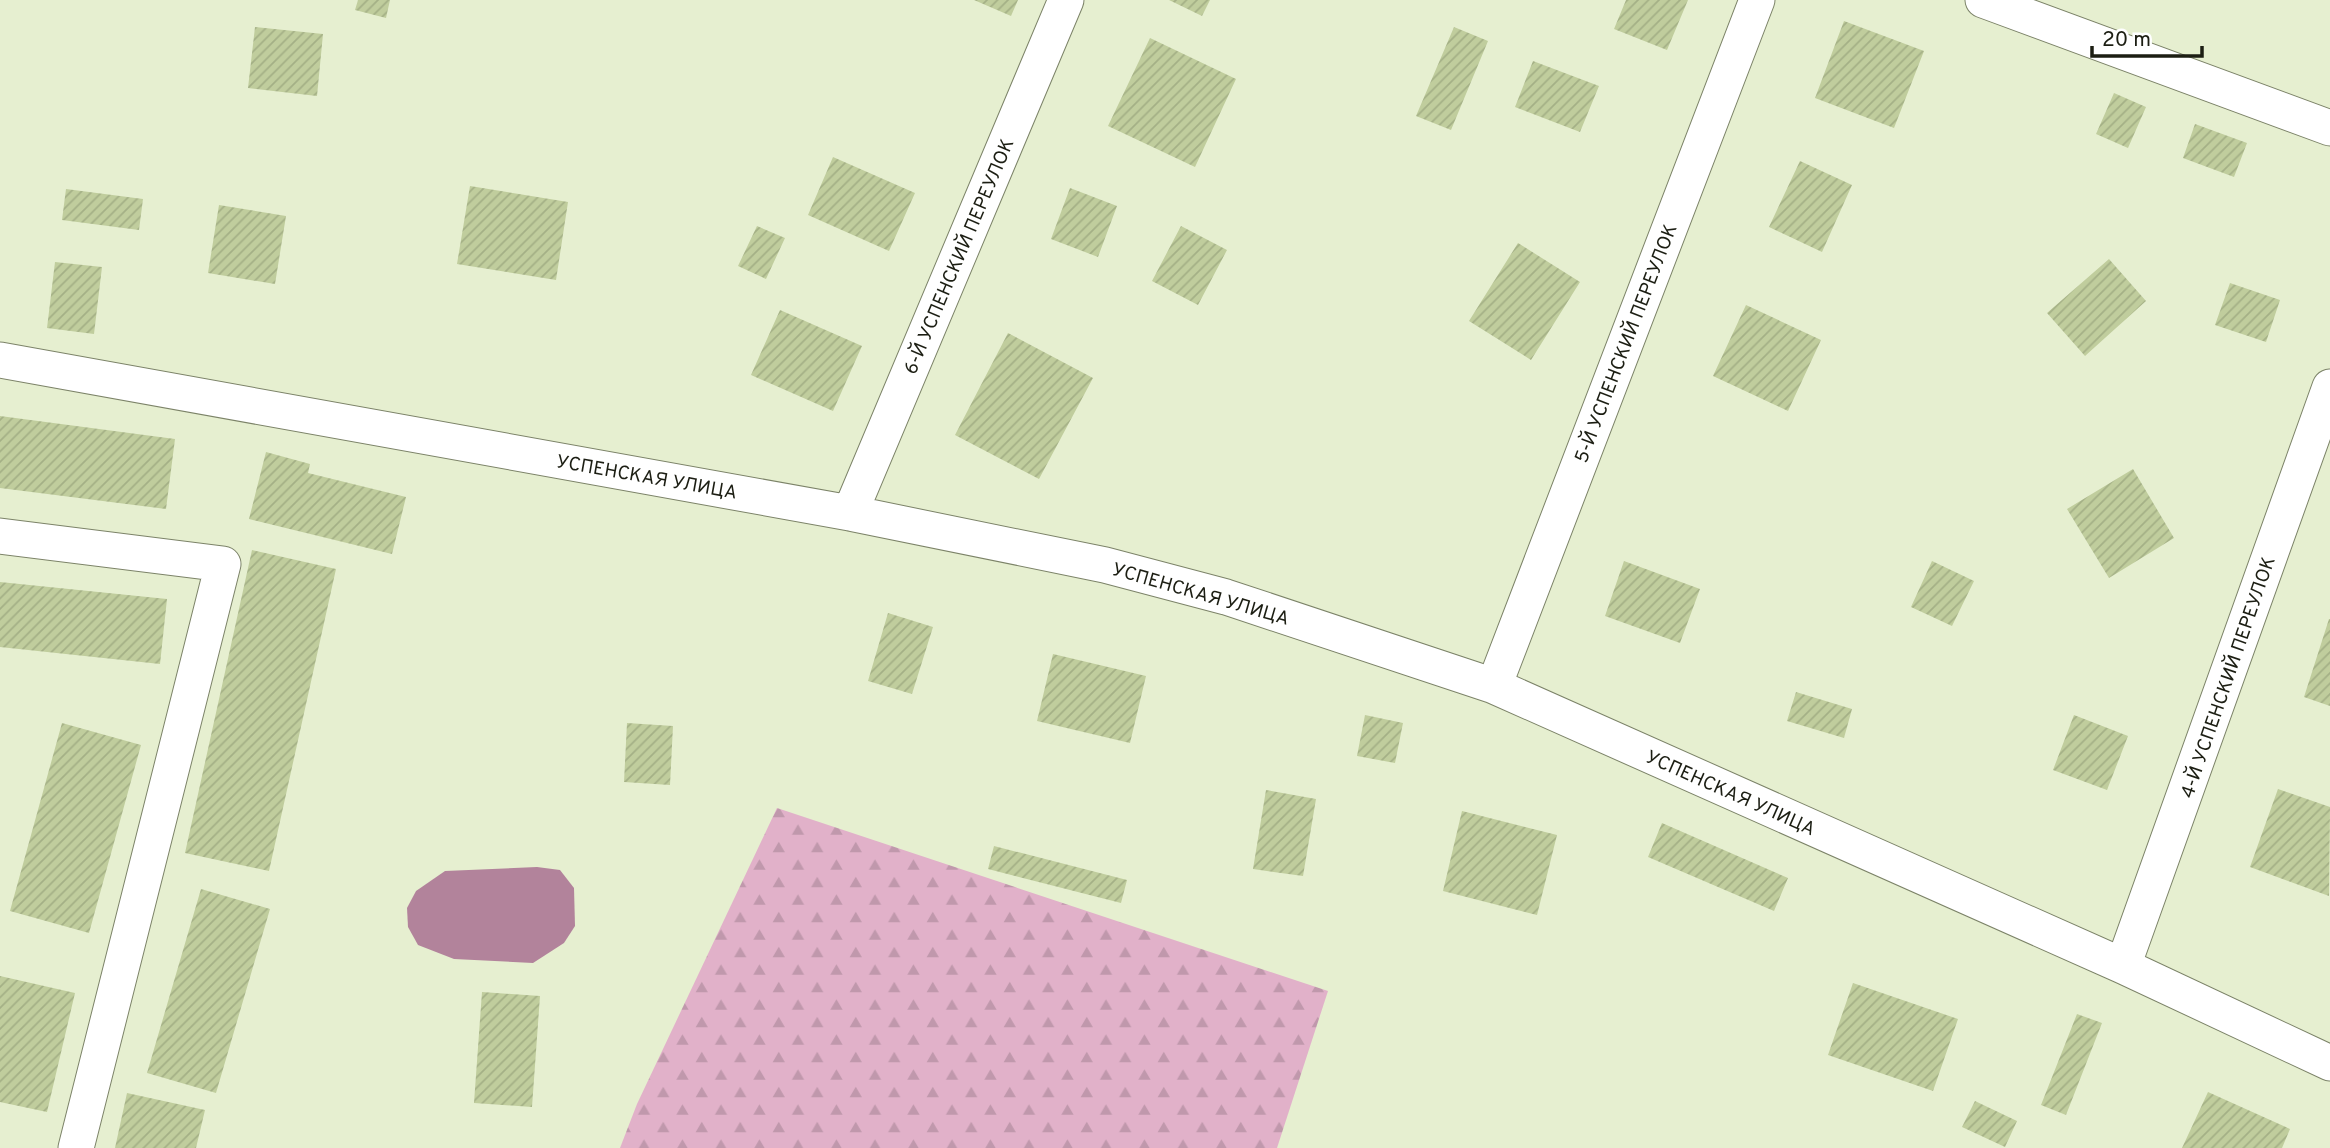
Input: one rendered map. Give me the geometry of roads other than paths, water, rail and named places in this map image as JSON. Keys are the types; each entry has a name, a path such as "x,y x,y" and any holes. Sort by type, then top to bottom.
{"street":[{"name":"6-Й УСПЕНСКИЙ ПЕРЕУЛОК","path":"850,513 1066,0"},
{"name":"5-Й УСПЕНСКИЙ ПЕРЕУЛОК","path":"1494,687 1757,0"},
{"path":"1983,0 2330,128"},
{"name":"УСПЕНСКАЯ УЛИЦА","path":"0,360 850,513 1105,565 1212,594 1494,687 2123,966 2330,1063"},
{"name":"4-Й УСПЕНСКИЙ ПЕРЕУЛОК","path":"2123,966 2330,387"},
{"path":"0,536 222,564 76,1148"}]}
